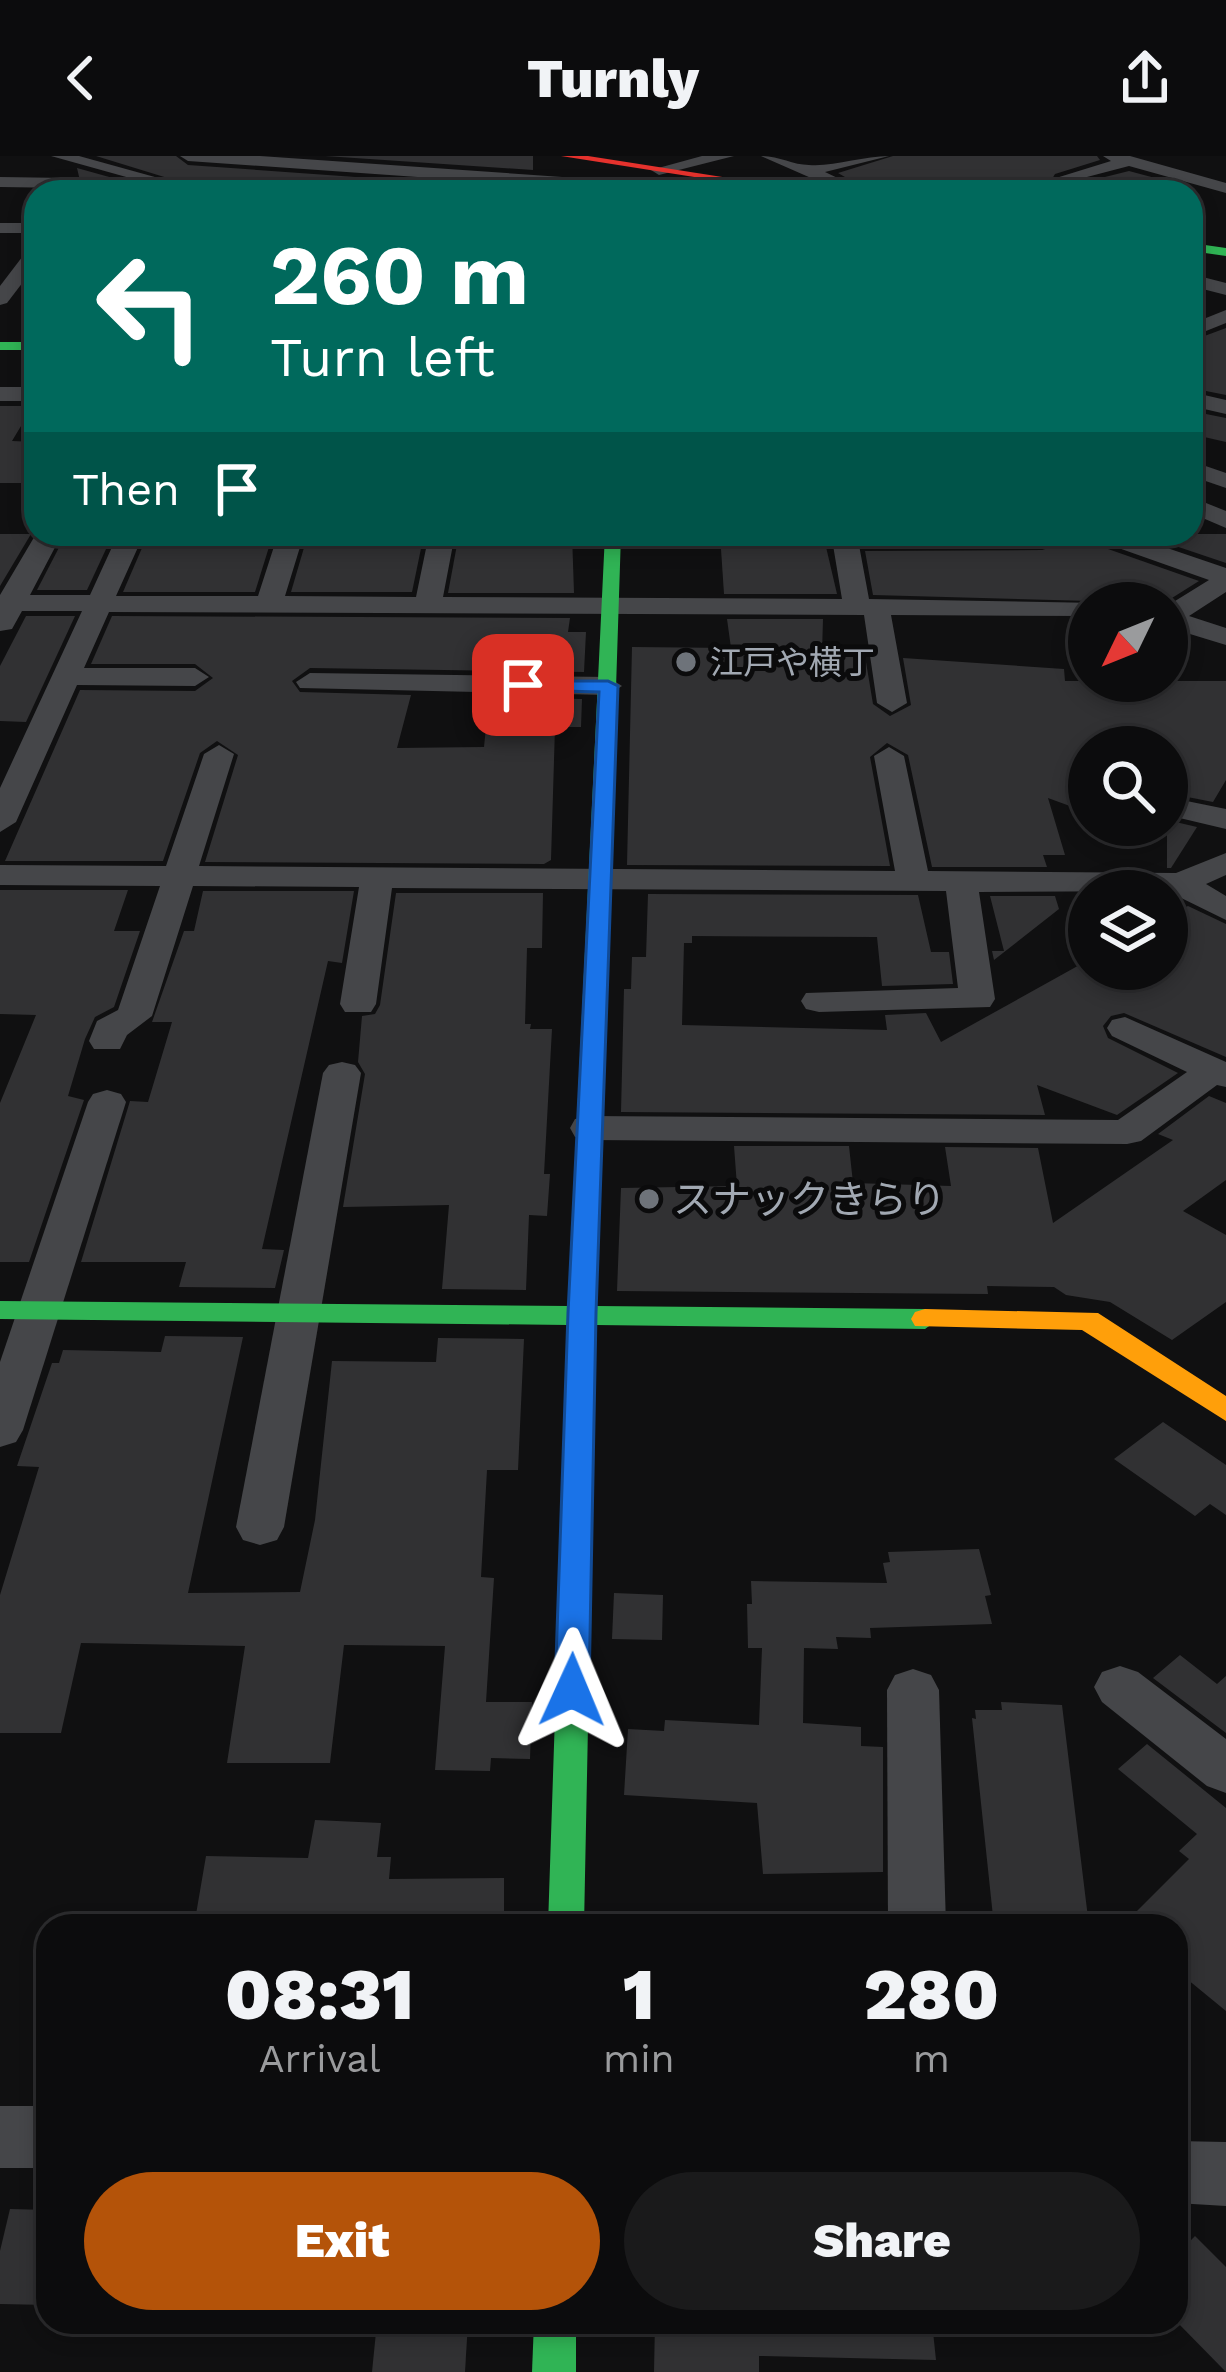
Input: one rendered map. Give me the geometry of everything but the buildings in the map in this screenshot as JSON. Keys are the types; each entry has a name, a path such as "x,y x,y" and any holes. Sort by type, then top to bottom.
{"street":[{"path":"59,156 153,180"},
{"path":"188,156 568,180"},
{"path":"566,156 659,170 792,180"},
{"path":"659,170 726,156"},
{"path":"769,156 814,180"},
{"path":"823,180 881,156"},
{"path":"1111,156 1198,180"},
{"path":"1064,178 1130,161"},
{"path":"830,180 899,168"},
{"path":"1084,172 1112,180"},
{"path":"0,299 24,268"},
{"path":"4,611 42,546"},
{"path":"0,822 125,546"},
{"path":"268,604 287,546"},
{"path":"428,604 440,546"},
{"path":"566,1914 582,1313 613,546"},
{"path":"846,546 892,703"},
{"path":"981,546 1004,608"},
{"path":"1135,546 1226,579"},
{"path":"1188,604 1226,579"},
{"path":"4,611 99,603 1068,608"},
{"path":"1188,625 1226,637"},
{"path":"66,676 195,677"},
{"path":"310,682 608,686"},
{"path":"107,1041 110,1030 134,1016 219,754"},
{"path":"890,756 913,880"},
{"path":"1188,811 1226,819"},
{"path":"1188,881 1226,863"},
{"path":"0,875 1068,882"},
{"path":"358,1004 377,876"},
{"path":"819,1001 976,999 961,880"},
{"path":"1188,888 1226,910"},
{"path":"1125,1028 1220,1073"},
{"path":"260,1527 342,1073"},
{"path":"589,1127 1127,1132 1220,1073"},
{"path":"0,1430 18,1310 107,1102"},
{"path":"18,1310 1088,1320 1226,1410"},
{"path":"1120,1687 1226,1770"},
{"path":"913,1690 917,1914"},
{"path":"0,2137 36,2137"},
{"path":"1188,2172 1226,2174"},
{"path":"554,2372 555,2334"}],"traffic: fast":[{"path":"1203,249 1226,252"},
{"path":"0,346 24,346"},
{"path":"566,1914 582,1313 613,546"},
{"path":"0,1310 925,1319"},
{"path":"554,2372 555,2334"}],"traffic: slow":[{"path":"925,1319 1088,1320 1226,1410"}],"traffic: jam":[{"path":"566,156 730,180"}],"place":[{"name":"江戸や横丁","path":"686,662"},
{"name":"スナックきらり","path":"649,1199"}],"route":[{"path":"523,685 608,686 572,1690"}]}
